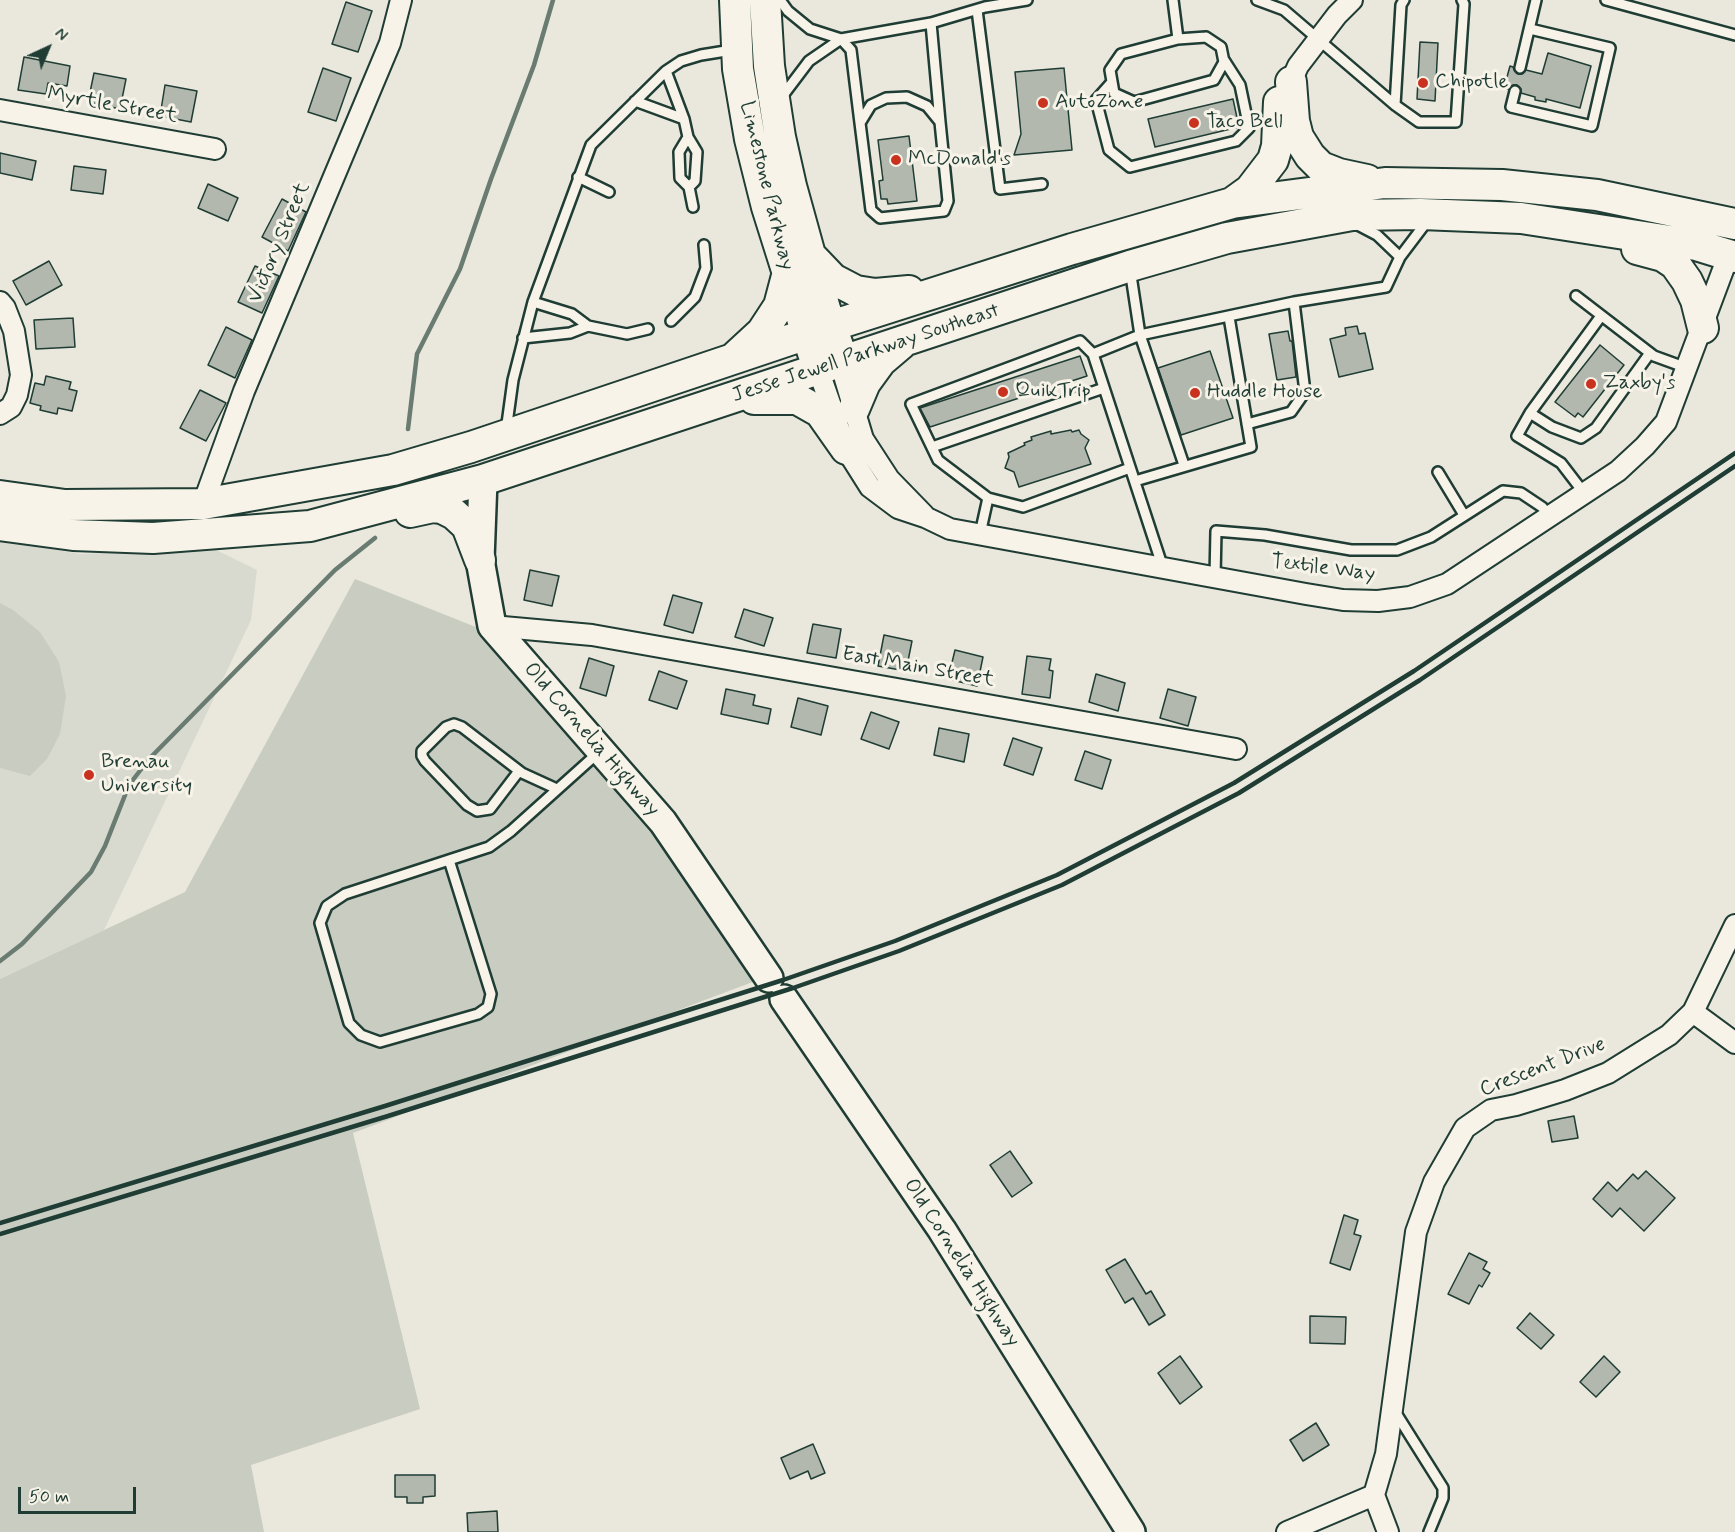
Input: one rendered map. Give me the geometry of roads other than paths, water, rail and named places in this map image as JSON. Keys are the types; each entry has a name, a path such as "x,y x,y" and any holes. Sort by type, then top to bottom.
{"main road":[{"name":"Limestone Parkway","path":"735,0 738,69 753,150 767,207 799,264"},
{"name":"Limestone Parkway","path":"765,0 769,66 791,186 799,264 830,364"},
{"path":"1291,81 1294,121 1298,137 1310,156 1321,167 1340,174 1385,183"},
{"path":"1232,203 1250,190 1273,160 1279,99 1291,81"},
{"name":"Jesse Jewell Parkway Southeast","path":"0,496 65,505 203,504 393,470 505,436 819,330 1145,227 1232,203 1385,183 1502,185 1597,195 1735,224"},
{"name":"Jesse Jewell Parkway Southeast","path":"0,525 73,535 153,538 310,526 483,480 1130,266 1227,238 1352,215 1432,215 1521,219 1696,245 1733,247"},
{"path":"1615,233 1633,248 1663,256 1675,264 1688,281 1696,300 1702,328"},
{"path":"731,361 762,332 779,306 799,264 855,291 875,294 951,288"},
{"path":"854,409 862,388 870,376 881,362 903,342"},
{"path":"733,399 796,399 820,412 846,449"},
{"path":"357,514 381,519 433,507 442,508 467,525 480,560"}],"street":[{"name":"Victory Street","path":"203,504 244,391 390,43 401,0"},
{"path":"1291,81 1298,66 1318,39 1352,0"},
{"name":"Myrtle Street","path":"0,110 215,149"},
{"name":"Textile Way","path":"830,364 846,449 870,487 898,508 950,529 1343,600 1378,601 1410,597 1448,584 1618,471 1645,446 1666,422 1733,247"},
{"path":"0,302 5,308 14,331 21,375 17,395 11,407 0,414"},
{"name":"Textile Way","path":"830,364 845,379 863,439 889,479 925,517"},
{"path":"483,480 480,560 492,626"},
{"name":"East Main Street","path":"492,626 592,635 1236,749"},
{"name":"Old Cornelia Highway","path":"492,626 663,822 942,1230 1131,1532"},
{"name":"Crescent Drive","path":"1374,1495 1386,1454 1416,1232 1434,1182 1466,1128 1491,1110 1565,1090 1608,1073 1669,1035 1693,1012 1735,926"},
{"path":"1693,1012 1735,1043"},
{"path":"1287,1532 1374,1495 1388,1532"}],"lane":[{"path":"780,0 788,11 810,29 841,39 851,50 871,210 879,218 944,211 948,201 931,22"},
{"path":"775,108 809,61 841,39 931,22 1027,0"},
{"path":"1173,0 1178,39"},
{"path":"1257,0 1284,10 1395,105 1419,122 1456,122 1464,4 1462,0"},
{"path":"1395,105 1401,5 1404,0"},
{"path":"1520,68 1536,0"},
{"path":"1606,0 1735,35"},
{"path":"977,10 1000,189 1042,184"},
{"path":"1515,91 1511,107 1592,126 1610,48 1530,29"},
{"path":"1112,82 1096,100 1109,150 1130,167 1236,141 1248,128 1240,86 1224,60 1221,47 1206,37 1178,39 1120,54 1110,70 1114,93 1134,102 1214,80 1224,60"},
{"path":"505,436 513,380 532,302 591,145 666,71 681,62 701,55 737,49"},
{"path":"666,71 684,119 688,137 697,152 695,181 689,188"},
{"path":"860,123 871,105 886,98 907,97 927,106 940,122"},
{"path":"636,101 684,119"},
{"path":"688,137 679,152 680,178 689,188 693,207"},
{"path":"578,177 609,192"},
{"path":"1093,354 1140,335 1294,302 1386,287 1400,257 1432,215"},
{"path":"1344,218 1377,235 1400,257"},
{"path":"671,321 695,297 706,268 704,245"},
{"path":"1130,266 1140,335 1184,465"},
{"path":"1576,296 1654,356 1687,368"},
{"path":"532,302 572,314 588,326 627,334 648,329"},
{"path":"1247,423 1291,412 1305,392 1294,302"},
{"path":"1584,494 1561,463 1517,436 1530,413 1601,316"},
{"path":"1135,481 1251,447 1229,317"},
{"path":"524,338 570,333 588,326"},
{"path":"1130,468 1023,507 988,498 938,460 911,404 1080,341 1093,354 1163,568"},
{"path":"1530,413 1552,427 1581,438 1596,428 1650,352"},
{"path":"932,447 1104,388"},
{"path":"1438,472 1464,515"},
{"path":"1215,577 1216,531 1265,535 1351,550 1397,549 1431,537 1503,491 1521,493 1542,507 1550,516"},
{"path":"980,534 988,498"},
{"path":"519,771 490,809 477,811 467,805 425,761 422,751 446,727 454,724 462,727 519,771 557,789"},
{"path":"449,860 491,994 488,1007 478,1014 380,1042 360,1035 349,1023 320,923 327,906 345,894 449,860 489,847 511,831 601,750"},
{"path":"1392,1407 1443,1488 1443,1498 1429,1532"}],"waterway":[{"path":"408,429 417,354 460,269 534,65 553,0"},
{"path":"0,961 22,944 91,872 105,846 129,785 149,759 335,570 375,538"}],"railway":[{"path":"0,1223 385,1106 783,980 895,941 1057,875 1234,783 1414,671 1735,453"},
{"path":"0,1234 388,1116 793,988 899,951 1062,885 1239,793 1420,680 1735,466"}],"place":[{"name":"Chipotle","path":"1423,83"},
{"name":"AutoZone","path":"1043,103"},
{"name":"Taco Bell","path":"1194,123"},
{"name":"McDonald's","path":"896,160"},
{"name":"Zaxby's","path":"1591,384"},
{"name":"QuikTrip","path":"1003,392"},
{"name":"Huddle House","path":"1195,393"},
{"name":"Brenau University","path":"89,775"}]}
